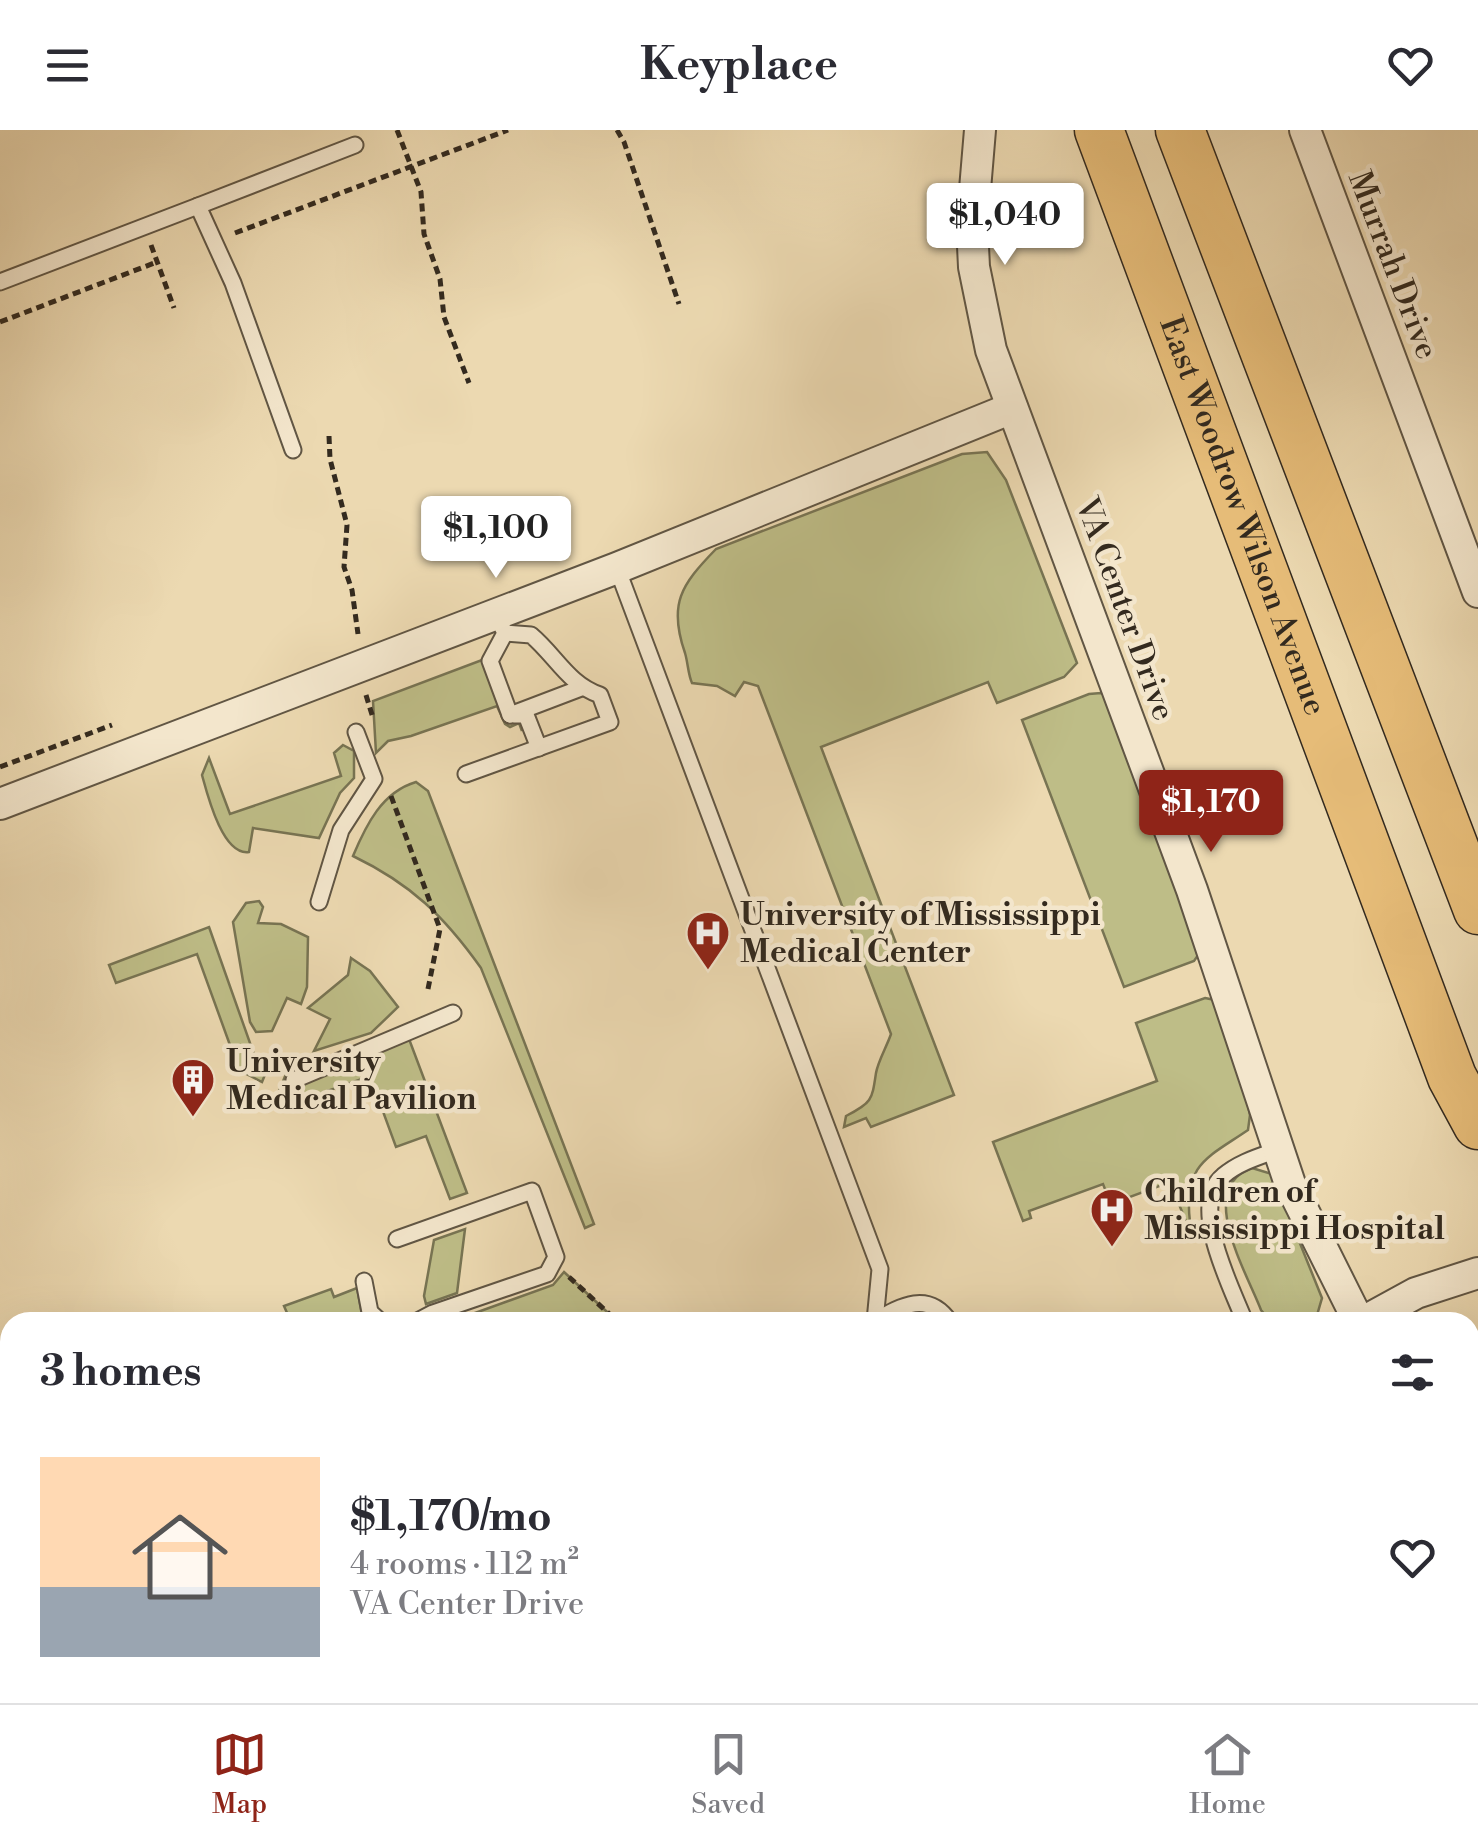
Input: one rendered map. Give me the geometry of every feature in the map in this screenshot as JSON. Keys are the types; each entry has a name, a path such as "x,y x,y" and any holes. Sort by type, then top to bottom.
{"main road":[{"name":"East Woodrow Wilson Avenue","path":"1098,130 1446,1059 1478,1125"},
{"path":"1180,130 1478,910"}],"street":[{"name":"VA Center Drive","path":"980,130 972,225 974,267 992,350 1192,890 1290,1184 1356,1312"},
{"name":"Murrah Drive","path":"1305,130 1478,592"},
{"path":"0,804 363,664 501,623 617,568 1012,408"},
{"path":"1380,1312 1416,1293 1478,1273"}],"lane":[{"path":"0,282 355,146"},
{"path":"198,206 233,283 293,450"},
{"path":"617,568 880,1269 875,1312"},
{"path":"466,774 610,722 600,695 581,688 531,635 501,623 490,662 510,715"},
{"path":"510,715 581,688"},
{"path":"510,715 526,715 539,748"},
{"path":"319,902 341,830 374,779 356,732"},
{"path":"294,1080 453,1013"},
{"path":"1242,1312 1213,1237 1208,1204 1220,1178 1249,1160 1280,1149"},
{"path":"397,1239 532,1191 556,1257 548,1274 436,1312"},
{"path":"364,1281 370,1312"},
{"path":"891,1312 904,1304 924,1304 939,1312"}],"path":[{"path":"397,130 421,192 424,234 440,279 444,317 469,384"},
{"path":"215,240 508,130"},
{"path":"617,130 679,304"},
{"path":"144,227 174,308"},
{"path":"0,322 157,262"},
{"path":"328,436 347,525 344,567 352,590 366,697 376,724"},
{"path":"386,782 440,929 426,994"},
{"path":"556,1257 564,1272 607,1312"}],"shaded area":[{"path":"987,452 1006,480 1077,663 1064,677 997,703 988,682 821,747 954,1095 871,1127 866,1118 844,1127 846,1116 869,1100 891,1034 758,686 744,682 735,696 717,686 692,683 680,636 678,608 686,585 716,549 962,454"},
{"path":"490,657 499,666 522,731 519,723 510,727 505,724 497,706 388,741 376,753 373,701"},
{"path":"1101,693 1108,696 1201,951 1194,961 1124,987 1022,720"},
{"path":"343,745 354,751 354,778 340,793 319,838 253,828 249,852 232,845 218,823 202,775 209,758 230,814 341,776 334,753"},
{"path":"416,782 428,791 594,1224 585,1228 481,968 454,932 425,903 353,856 385,802"},
{"path":"259,901 263,907 258,923 281,924 308,937 307,987 301,1004 287,998 272,1031 256,1032 250,1022 233,922 246,903"},
{"path":"209,927 256,1060 269,1065 262,1082 239,1070 197,954 116,983 109,965"},
{"path":"351,958 370,971 398,1007 371,1033 314,1051 330,1019 308,1008 348,975"},
{"path":"1205,998 1227,1009 1250,1115 1248,1130 1210,1156 1194,1175 1190,1222 1187,1224 1170,1182 1111,1204 1103,1184 1029,1211 1031,1218 1023,1221 993,1142 1157,1081 1136,1023"},
{"path":"406,1031 467,1193 450,1199 426,1136 396,1147 370,1076 299,1101 279,1091 286,1074"},
{"path":"1252,1168 1272,1174 1322,1298 1318,1312 1261,1310 1237,1254 1226,1212 1227,1193 1235,1178"},
{"path":"465,1229 457,1293 426,1304 434,1240"},
{"path":"564,1272 607,1312 478,1312 553,1285"},
{"path":"357,1288 361,1312 287,1312 284,1306 331,1289 334,1297"}],"place":[{"name":"University of Mississippi Medical Center","path":"708,971"},
{"name":"University Medical Pavilion","path":"193,1118"},
{"name":"Children of Mississippi Hospital","path":"1112,1248"}]}
